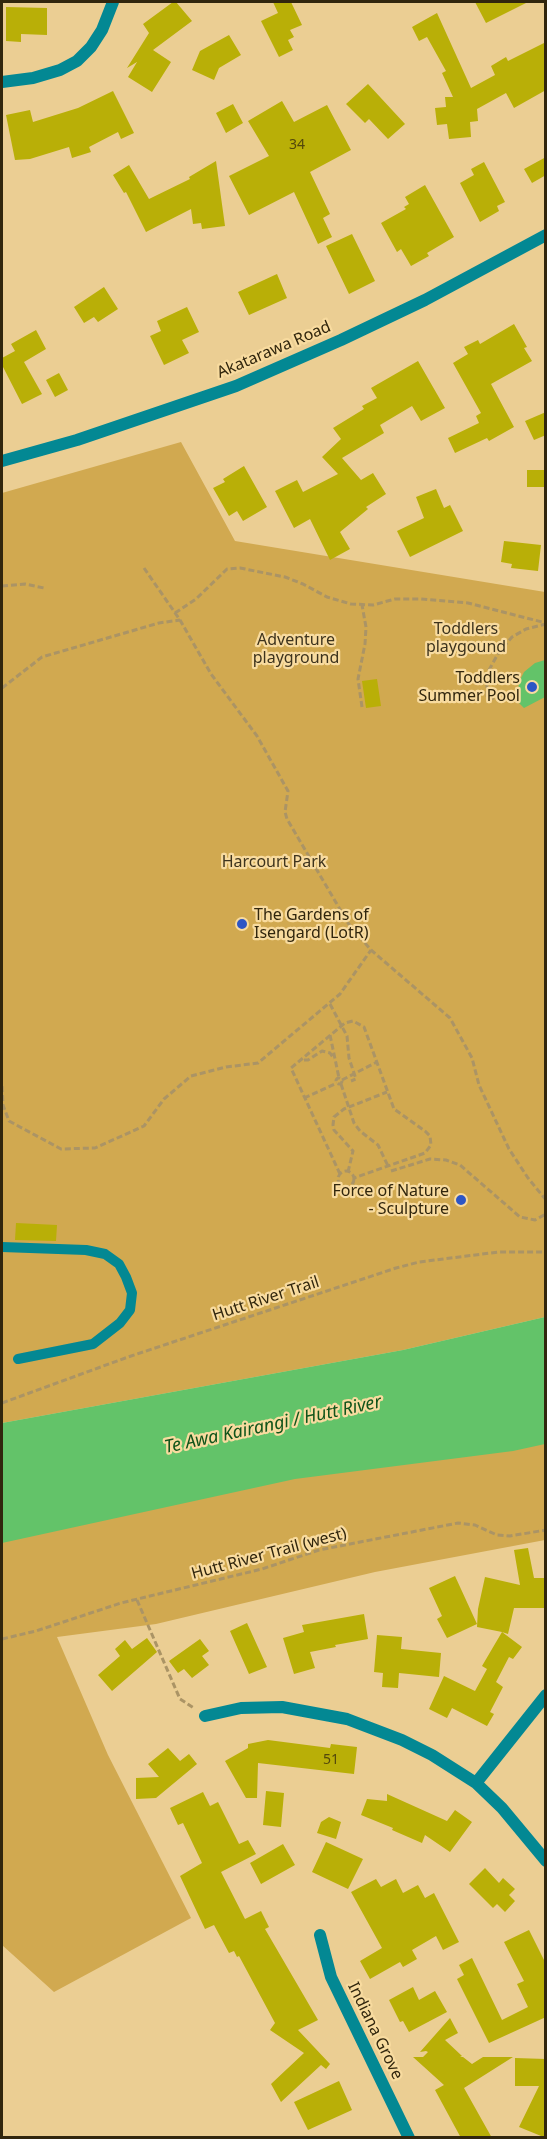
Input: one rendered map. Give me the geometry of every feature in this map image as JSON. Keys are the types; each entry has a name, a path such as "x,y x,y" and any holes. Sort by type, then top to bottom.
{"street":[{"path":"2,82 33,78 60,70 77,61 102,30 113,2"},
{"name":"Akatarawa Road","path":"2,461 77,440 236,386 342,340 425,300 546,235"},
{"path":"476,1783 546,1695"},
{"path":"205,1716 262,1706 314,1712 347,1719 412,1745 476,1783 502,1808 546,1861"},
{"name":"Indiana Grove","path":"320,1935 331,1977 409,2138"}],"lane":[{"path":"2,1247 86,1250 105,1254 119,1264 132,1293 130,1310 120,1323 93,1344 18,1359"}],"path":[{"path":"144,568 180,620 211,674 257,736 288,791 285,812 287,819 348,923 371,950 450,1018 472,1058 479,1085 508,1149 546,1200"},
{"path":"175,613 196,598 227,569 240,568 285,577 327,597 351,604 373,605 395,599 468,603 546,623"},
{"path":"2,591 3,586 25,584 44,588"},
{"path":"362,605 366,627 358,679 362,707"},
{"path":"2,688 42,657 159,623 180,620"},
{"path":"494,698 487,699 487,685 489,670 499,652 512,637 526,629 546,623"},
{"path":"2,1086 3,1105 9,1121 61,1149 95,1148 144,1126 164,1099 191,1076 226,1067 258,1063 340,994 371,950"},
{"path":"330,1004 332,1012 347,1036 349,1058 356,1079 351,1081"},
{"path":"353,1021 364,1027 394,1109 425,1131 430,1136 431,1144 428,1151 354,1178 350,1186 343,1187 338,1182 340,1174 291,1068 304,1060 330,1035 353,1021"},
{"path":"330,1035 340,1081 357,1128 378,1145 388,1166"},
{"path":"304,1060 322,1051 330,1053 334,1059"},
{"path":"304,1098 377,1062"},
{"path":"348,1172 353,1151 333,1125 336,1114 387,1092"},
{"path":"391,1171 430,1159 446,1160 460,1165 520,1217 535,1220 546,1214"},
{"path":"406,1160 407,1166"},
{"path":"340,1174 348,1172"},
{"path":"348,1172 354,1178"},
{"name":"Hutt River Trail","path":"2,1403 139,1353 396,1268 419,1262 499,1252 546,1252"},
{"name":"Hutt River Trail (west)","path":"2,1639 36,1631 91,1612 262,1569 319,1550 459,1523 475,1525 496,1535 510,1536 546,1530"},
{"path":"136,1600 180,1699 205,1716"}],"green space":[{"name":"Harcourt Park","path":"181,442 235,541 545,592 545,1317 403,1350 2,1423 2,493"},
{"path":"545,1425 545,1540 375,1572 156,1624 57,1637 108,1755 191,1918 54,1992 2,1945 2,1540"}],"water":[{"name":"Toddlers Summer Pool","path":"545,660 545,697 524,708 519,703 519,682 524,672 535,663"},
{"name":"Te Awa Kairangi / Hutt River","path":"545,1317 545,1444 513,1451 295,1479 2,1543 2,1423 403,1350"}],"building":[{"path":"176,2 192,21 153,50 171,62 152,92 128,77 137,62 127,68 149,33 143,24"},
{"path":"273,2 291,2 302,25 290,30 294,37 288,40 293,50 279,57 261,21 278,13"},
{"path":"475,2 528,2 486,23"},
{"path":"6,7 47,8 47,35 21,34 21,42 6,41"},
{"path":"437,13 471,88 495,75 491,66 506,57 508,61 546,42 546,90 514,108 506,93 477,109 478,121 470,122 471,137 449,139 447,124 437,125 435,108 446,107 445,97 453,97 442,73 446,71 427,37 419,41 412,27"},
{"path":"229,35 241,55 219,68 214,80 192,70 200,51"},
{"path":"368,84 405,124 388,139 369,119 365,123 346,104"},
{"path":"113,91 134,133 121,139 118,132 89,147 91,152 72,158 69,147 30,159 15,160 6,115 30,110 33,122 78,108"},
{"path":"282,101 294,122 327,105 351,150 310,172 330,214 323,218 332,237 318,244 294,192 249,215 229,176 269,156 248,121"},
{"path":"233,104 243,123 226,133 216,113"},
{"path":"546,157 546,175 532,183 524,169"},
{"path":"216,161 225,226 202,229 201,223 193,224 191,209 146,232 126,192 124,193 113,175 129,165 149,199 190,179 189,177"},
{"path":"484,162 505,202 497,206 499,211 480,222 460,183 474,175 471,169"},
{"path":"425,185 454,237 427,253 429,256 411,266 401,249 397,252 381,223 406,209 404,207 409,204 405,197"},
{"path":"352,234 375,281 349,294 326,246"},
{"path":"277,274 287,298 249,315 238,292"},
{"path":"104,287 118,309 98,322 94,317 84,323 74,307"},
{"path":"187,307 199,332 182,340 189,353 164,365 150,336 161,331 157,321"},
{"path":"514,324 532,361 491,384 514,427 489,441 487,438 455,453 448,438 479,423 476,416 481,413 453,363 468,354 464,347 478,340 480,344"},
{"path":"36,330 46,349 24,362 42,394 22,404 2,365 2,358 15,351 11,344"},
{"path":"418,361 445,408 421,421 412,406 380,425 384,433 342,458 361,480 373,473 386,494 366,507 368,509 340,532 350,549 330,560 310,519 294,528 275,491 297,480 303,492 338,474 322,457 341,439 333,428 364,409 362,406 377,398 371,388"},
{"path":"59,373 68,390 55,397 46,380"},
{"path":"546,412 546,435 534,440 525,421"},
{"path":"244,466 267,507 243,521 237,511 229,516 213,488 225,482 223,479"},
{"path":"527,470 546,470 546,487 527,487"},
{"path":"436,489 444,508 450,505 463,531 410,557 397,531 424,518 416,497"},
{"path":"504,541 541,545 538,571 511,568 512,564 501,562"},
{"path":"377,679 381,706 366,708 362,681"},
{"path":"16,1223 57,1225 56,1241 15,1240"},
{"path":"528,1548 534,1578 546,1578 546,1608 514,1608 508,1634 477,1627 478,1609 485,1577 520,1585 514,1550"},
{"path":"455,1576 477,1624 447,1638 437,1619 442,1616 429,1588"},
{"path":"364,1614 368,1639 310,1652 315,1668 294,1674 283,1638 304,1632 302,1625"},
{"path":"247,1623 267,1667 249,1674 230,1631"},
{"path":"502,1632 522,1647 513,1659 509,1657 496,1682 503,1687 490,1712 494,1714 487,1726 452,1708 447,1718 429,1709 444,1676 475,1691 487,1669 482,1666"},
{"path":"377,1635 402,1637 401,1649 441,1653 439,1677 399,1673 398,1688 382,1687 383,1673 374,1672"},
{"path":"147,1638 157,1652 112,1691 98,1675 120,1656 115,1649 125,1640 132,1649"},
{"path":"200,1639 209,1651 202,1656 209,1665 192,1678 184,1669 178,1673 169,1661"},
{"path":"268,1740 330,1748 331,1744 357,1747 354,1774 258,1763 257,1798 246,1798 225,1761 248,1748 248,1744"},
{"path":"168,1748 180,1761 189,1754 197,1764 156,1798 136,1799 136,1778 159,1777 148,1764"},
{"path":"266,1791 284,1793 281,1827 263,1825"},
{"path":"203,1792 210,1806 218,1802 239,1844 248,1840 256,1854 221,1872 245,1919 261,1911 269,1927 265,1929 318,2020 298,2030 330,2064 326,2069 321,2065 281,2102 271,2084 304,2053 270,2030 275,2023 239,1956 237,1957 234,1951 229,1953 214,1925 205,1929 180,1876 202,1863 183,1823 178,1825 170,1808"},
{"path":"387,1794 447,1821 455,1810 472,1822 450,1852 425,1835 422,1843 361,1815 367,1799 387,1801"},
{"path":"329,1817 341,1822 336,1839 317,1833 321,1822"},
{"path":"326,1842 363,1859 348,1889 312,1872"},
{"path":"283,1844 295,1865 261,1884 250,1863"},
{"path":"485,1868 499,1883 503,1878 515,1889 509,1895 515,1901 505,1912 497,1904 493,1908 469,1884"},
{"path":"376,1879 381,1887 396,1879 403,1893 418,1885 425,1898 434,1893 459,1942 443,1950 436,1936 412,1950 417,1959 403,1967 400,1962 370,1979 360,1961 382,1948 351,1892"},
{"path":"529,1930 546,1964 546,2017 489,2043 457,1979 464,1975 459,1965 472,1958 502,2020 528,2007 517,1984 524,1981 504,1942"},
{"path":"413,1987 419,2000 435,1991 447,2012 409,2032 403,2021 400,2022 389,2000"},
{"path":"450,2018 458,2033 445,2040 462,2056 460,2057 472,2064 483,2057 513,2057 464,2088 492,2138 461,2138 435,2090 444,2085 413,2057 423,2057 428,2052 420,2052"},
{"path":"515,2058 546,2059 546,2138 519,2127 539,2086 515,2086"},
{"path":"339,2081 352,2110 308,2130 294,2102"}],"place":[{"name":"Toddlers Summer Pool","path":"532,687"},
{"name":"The Gardens of Isengard (LotR)","path":"242,924"},
{"name":"Force of Nature - Sculpture","path":"461,1200"}],"park label":[{"name":"Toddlers playgound","path":"466,638"},
{"name":"Adventure playground","path":"296,649"}]}
